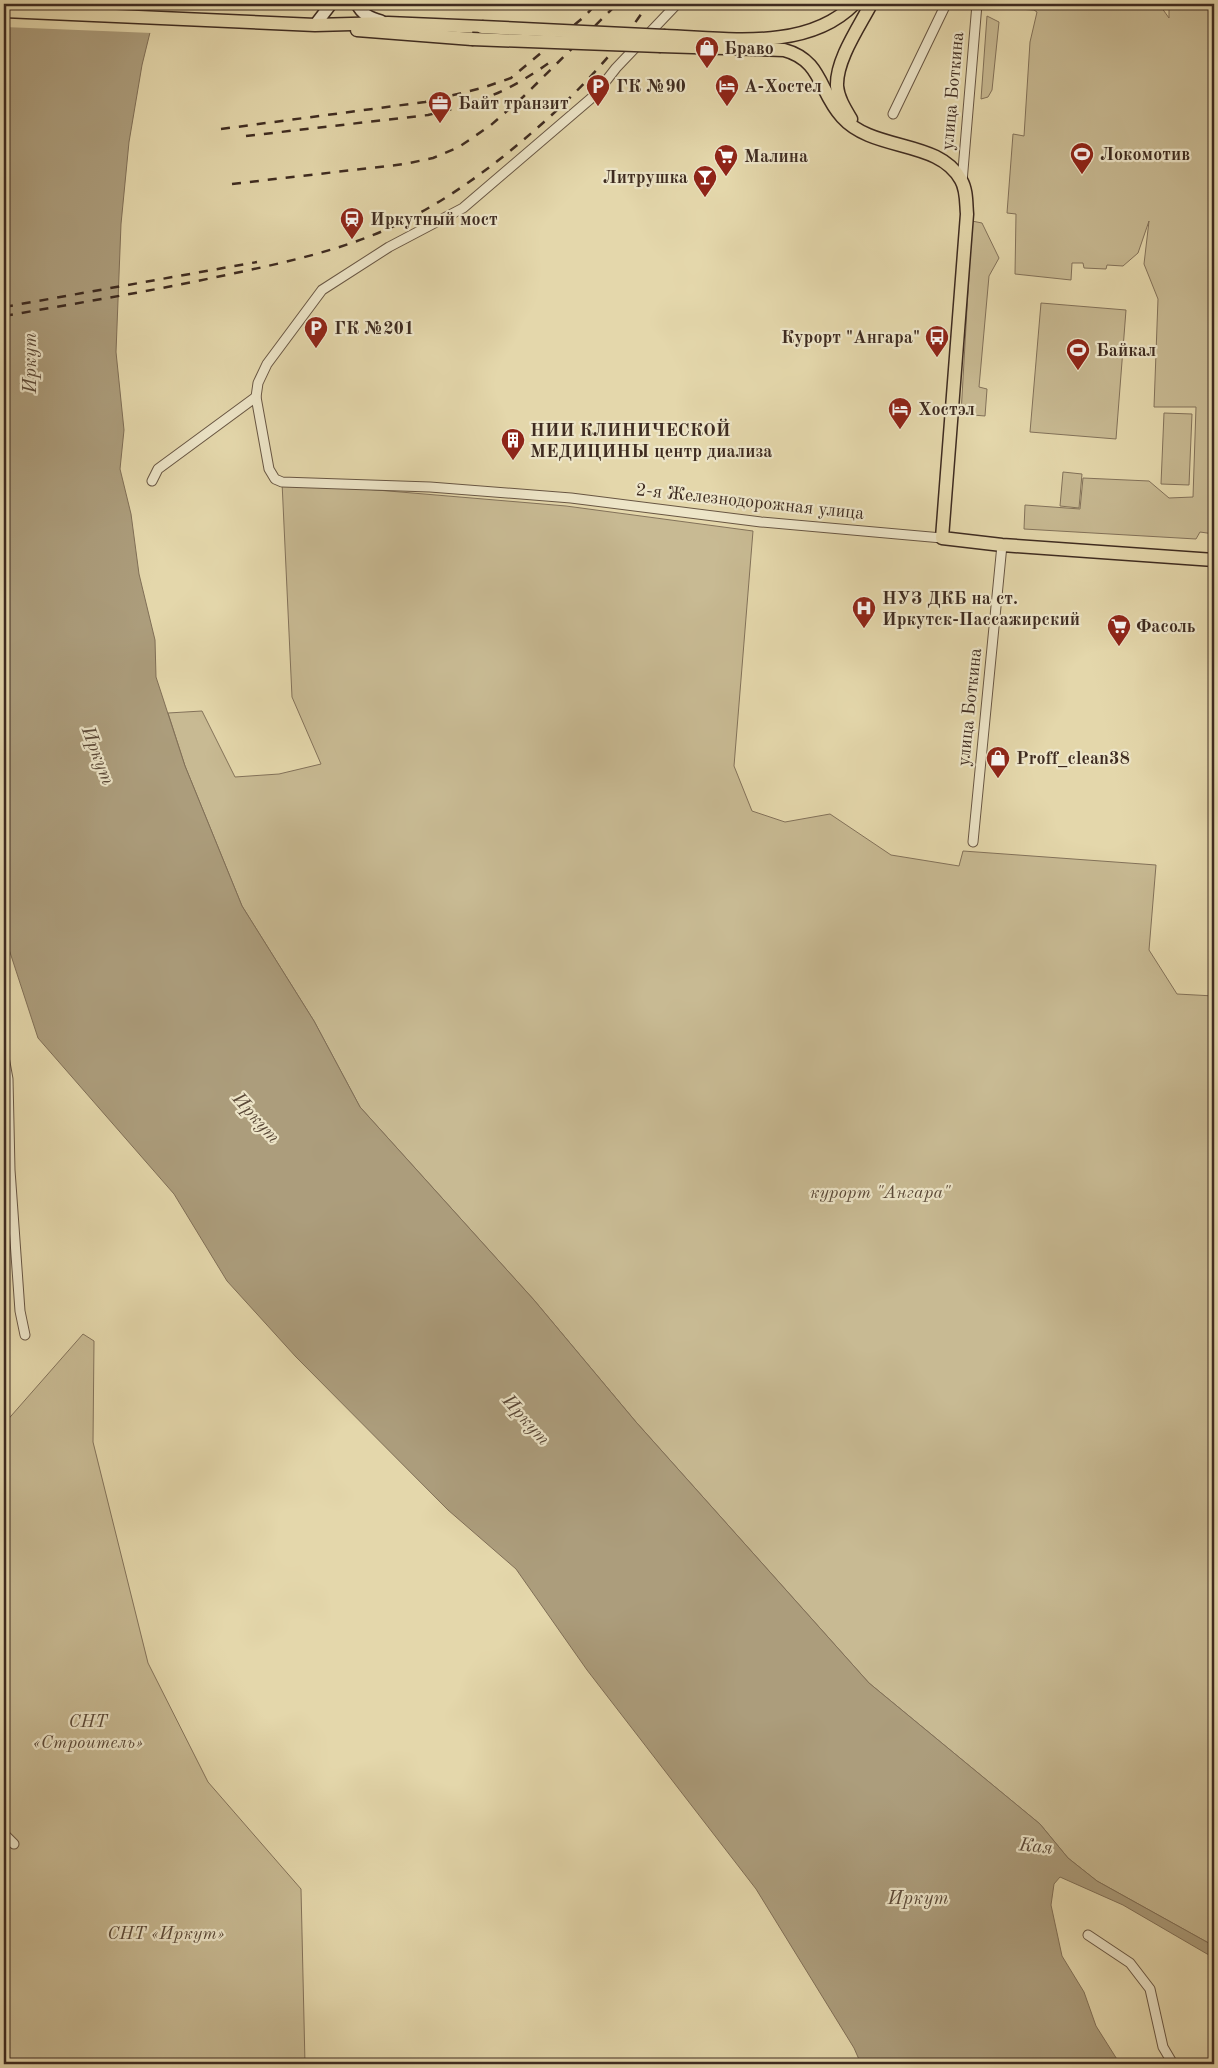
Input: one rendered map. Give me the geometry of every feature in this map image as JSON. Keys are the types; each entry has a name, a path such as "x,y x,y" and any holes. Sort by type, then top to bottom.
{"main road":[{"path":"315,25 331,4"},
{"path":"357,4 360,10 369,17 388,23"},
{"path":"315,25 386,34 472,39 768,40 801,33 826,23 854,4"},
{"path":"862,132 845,109 837,86 839,71 846,52 871,4"},
{"path":"4,11 315,25 388,23 482,27 784,50 795,53 811,65 834,107 850,125 875,138 930,154 942,160 953,169 962,182 967,214 942,538"},
{"name":"2-я Железнодорожная улица","path":"942,538 1002,545 1214,560"}],"street":[{"path":"152,481 158,469 256,397 258,382 267,364 322,290 389,247 463,208 595,95 616,68 677,4"},
{"path":"893,114 946,4"},
{"name":"улица Боткина","path":"962,182 976,4"},
{"name":"2-я Железнодорожная улица","path":"256,397 269,469 276,479 282,482 430,487 571,498 762,522 942,538"},
{"name":"улица Боткина","path":"973,842 1002,545"},
{"path":"4,1058 20,1311 25,1334"},
{"path":"4,1834 14,1844"},
{"path":"1088,1935 1130,1963 1150,1989 1163,2047 1173,2064"}],"green space":[{"path":"983,4 1159,4 1169,18 1169,4 1214,4 1214,534 1200,532 1196,539 1024,529 1025,505 1080,509 1083,478 1149,481 1169,498 1193,497 1196,407 1154,407 1158,299 1144,264 1149,221 1138,253 1123,266 1107,265 1106,269 1084,268 1083,263 1072,263 1071,280 1015,274 1016,214 1007,213 1013,134 1024,136 1030,42 1037,12 1034,10 983,7"},
{"path":"987,16 999,22 992,90 988,97 981,99"},
{"path":"972,221 982,223 999,258 989,276 979,387 987,389 985,416 961,414"},
{"name":"Байкал","path":"1041,303 1126,310 1116,439 1030,432"},
{"path":"1164,413 1192,414 1189,485 1161,484"},
{"path":"1063,472 1082,474 1079,508 1060,506"},
{"name":"курорт \"Ангара\"","path":"282,482 566,506 753,531 734,766 752,811 785,822 830,814 891,855 959,866 963,851 1156,865 1149,950 1177,994 1214,996 1214,1946 1097,1881 1068,1858 1040,1824 869,1683 636,1422 534,1300 360,1107 314,1021 242,906 185,766 168,713 202,711 235,777 279,774 321,764 292,697"},
{"path":"83,1334 94,1341 93,1442 148,1663 208,1782 301,1889 305,2064 4,2064 4,1424"}],"water":[{"name":"Иркут","path":"4,4 157,4 142,65 129,142 121,224 116,352 124,430 120,469 131,514 139,574 155,640 156,677 185,766 242,906 314,1021 360,1107 534,1300 636,1422 869,1683 1040,1824 1068,1858 1097,1881 1214,1946 1214,1958 1123,1905 1060,1877 1054,1884 1051,1905 1062,1956 1084,1992 1096,2026 1120,2064 861,2064 854,2048 756,1889 587,1670 516,1569 448,1510 296,1357 227,1281 174,1194 38,1038 4,934"}],"pier":[{"path":"4,4 159,4 152,33 4,27"}],"railway":[{"path":"221,129 425,102 482,88 511,78 585,16 596,4"},
{"path":"232,184 405,164 433,158 459,147 491,125 523,97 617,4"},
{"path":"4,316 115,297 269,266 352,243 413,217 472,180 527,137 558,109 600,66 648,4"},
{"path":"246,136 428,115 463,106 494,95 523,80 553,60"},
{"path":"4,307 257,262"}],"place":[{"name":"Браво","path":"707,69"},
{"name":"ГК №90","path":"598,107"},
{"name":"А-Хостел","path":"727,107"},
{"name":"Байт транзит","path":"440,124"},
{"name":"Локомотив","path":"1082,175"},
{"name":"Малина","path":"726,177"},
{"name":"Литрушка","path":"705,198"},
{"name":"Иркутный мост","path":"352,240"},
{"name":"ГК №201","path":"316,349"},
{"name":"Курорт \"Ангара\"","path":"937,358"},
{"name":"Байкал","path":"1078,371"},
{"name":"Хостэл","path":"900,430"},
{"name":"НИИ КЛИНИЧЕСКОЙ МЕДИЦИНЫ центр диализа","path":"513,461"},
{"name":"НУЗ ДКБ на ст. Иркутск-Пассажирский","path":"864,629"},
{"name":"Фасоль","path":"1119,647"},
{"name":"Proff_clean38","path":"998,779"}],"park label":[{"name":"СНТ «Строитель»","path":"88,1731"},
{"name":"СНТ «Иркут»","path":"166,1933"}],"water label":[{"name":"Кая","path":"1036,1845"}]}
